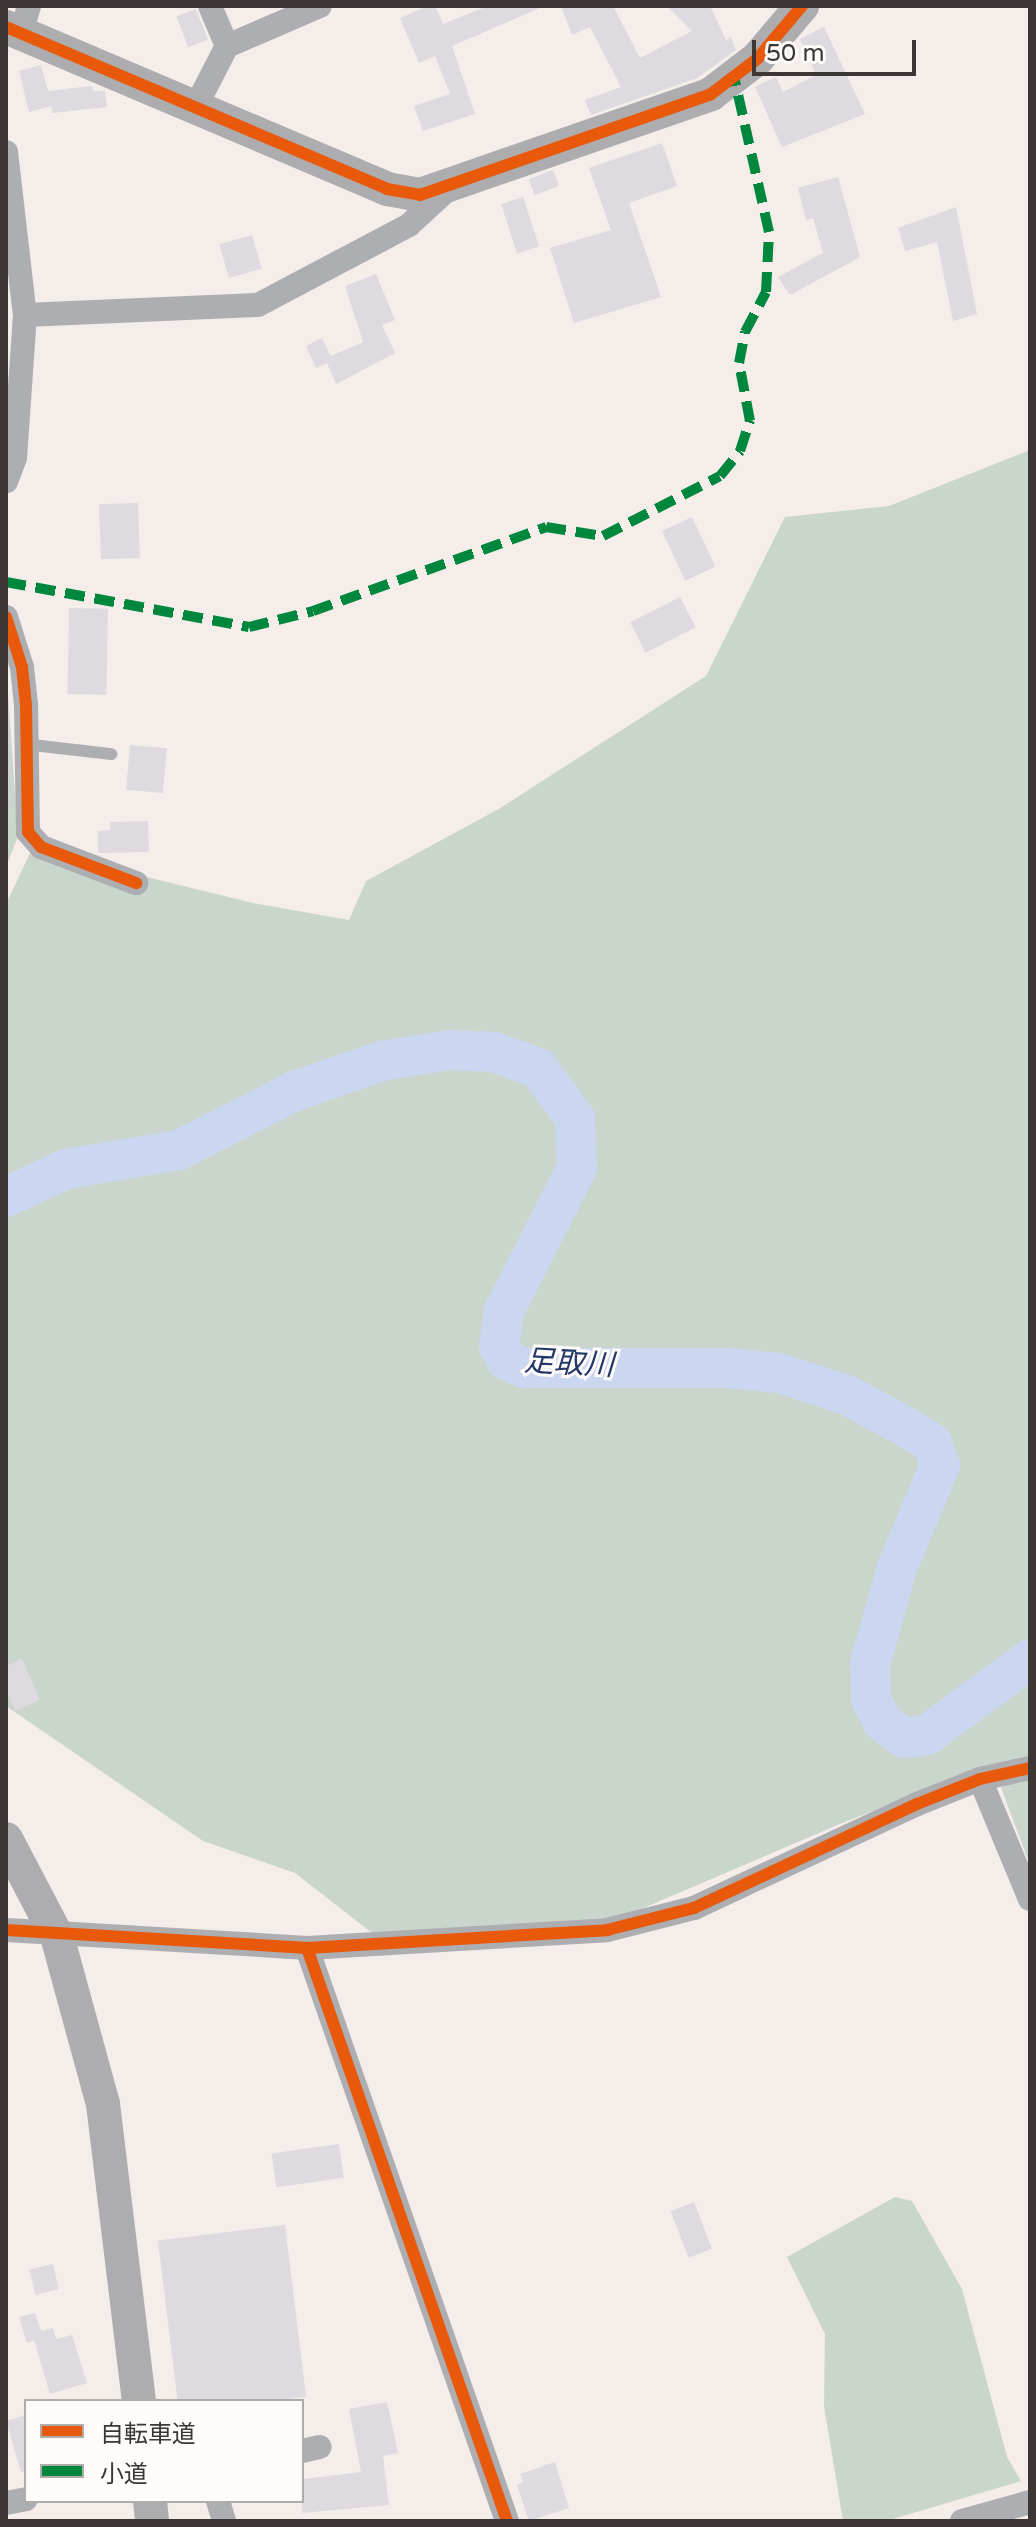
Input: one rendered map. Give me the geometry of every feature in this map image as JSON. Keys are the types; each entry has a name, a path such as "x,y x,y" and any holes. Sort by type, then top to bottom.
{"street":[{"path":"210,6 227,46"},
{"path":"196,106 227,46 320,6"},
{"path":"14,26 387,189 420,195 448,189 711,94 757,59 802,6"},
{"path":"6,152 18,324 15,458 6,481"},
{"path":"18,324 258,305 409,225 448,189"},
{"path":"6,617 22,667 28,832 41,847 136,883"},
{"path":"6,1930 57,1936 307,1948 607,1930 694,1908 834,1839 980,1779 1030,1768"},
{"path":"980,1779 1030,1899"},
{"path":"6,1839 57,1936 103,2104 139,2399"},
{"path":"307,1948 507,2521"},
{"path":"962,2521 1030,2502"}],"lane":[{"path":"24,744 111,754"}],"shaded area":[{"path":"1030,450 1030,1865 993,1766 847,1821 620,1918 376,1936 295,1873 203,1841 6,1706 6,904 32,849 253,903 349,920 366,881 497,810 706,676 785,517 889,506"},
{"path":"6,665 18,836 6,867"},
{"path":"895,2197 912,2201 962,2289 1007,2457 1021,2481 886,2521 843,2521 824,2406 825,2334 787,2257"}],"building":[{"path":"435,6 443,24 488,6 540,8 452,46 475,114 423,131 414,106 450,94 435,56 419,63 400,18"},
{"path":"561,6 613,6 640,58 692,31 667,6 710,6 726,40 731,37 736,50 697,78 591,115 585,100 621,87 590,27 572,35"},
{"path":"196,9 208,40 188,47 176,17"},
{"path":"824,27 865,114 782,147 755,87 776,77 783,92 816,75 800,39"},
{"path":"41,65 48,91 92,86 93,91 105,91 107,107 52,113 52,106 29,112 19,71"},
{"path":"662,143 677,186 629,203 661,297 574,323 550,248 611,230 589,168"},
{"path":"553,170 559,186 535,195 529,179"},
{"path":"838,177 860,257 790,295 778,277 823,253 813,218 806,220 798,188"},
{"path":"523,197 539,246 517,254 501,204"},
{"path":"956,207 977,314 953,321 937,242 905,251 898,228"},
{"path":"252,235 262,269 229,278 219,244"},
{"path":"376,274 395,320 382,325 395,353 336,384 327,363 316,368 306,346 322,338 331,356 363,342 345,286"},
{"path":"138,503 140,558 101,559 99,504"},
{"path":"692,517 715,567 685,581 662,531"},
{"path":"680,597 695,627 646,653 630,622"},
{"path":"69,608 108,609 106,695 67,694"},
{"path":"130,745 167,748 163,793 126,790"},
{"path":"148,821 149,852 98,853 98,831 110,830 110,822"},
{"path":"22,1659 40,1700 15,1711 6,1691 6,1666"},
{"path":"339,2144 344,2178 276,2187 272,2153"},
{"path":"694,2202 712,2249 689,2258 671,2211"},
{"path":"285,2225 306,2397 177,2399 158,2241"},
{"path":"53,2264 59,2289 35,2295 30,2269"},
{"path":"35,2313 41,2331 53,2328 56,2339 72,2335 87,2383 50,2394 34,2340 27,2343 19,2317"},
{"path":"387,2402 398,2453 383,2456 389,2505 302,2513 304,2479 361,2472 349,2409"},
{"path":"24,2416 24,2471 21,2472 6,2421"},
{"path":"555,2462 569,2508 529,2521 517,2485 523,2482 520,2474"}],"waterway":[{"name":"足取川","path":"6,1197 66,1169 179,1150 295,1091 381,1061 449,1050 494,1052 538,1068 575,1118 577,1168 504,1311 499,1346 506,1360 524,1368 728,1368 779,1373 849,1396 904,1426 932,1443 940,1465 897,1568 870,1664 871,1699 882,1721 904,1738 927,1735 1030,1659"}],"marked path":[{"path":"6,582 249,627 313,611 546,527 603,536 720,476 740,451 750,421 739,363 745,332 766,292 769,232 735,81"}],"cycle path":[{"path":"6,27 387,189 420,195 711,94 757,59 802,6"},
{"path":"6,617 22,667 26,705 28,832 41,847 136,883"},
{"path":"6,1930 307,1948 607,1930 694,1908 917,1804 980,1779 1030,1768"},
{"path":"307,1948 507,2521"}]}
